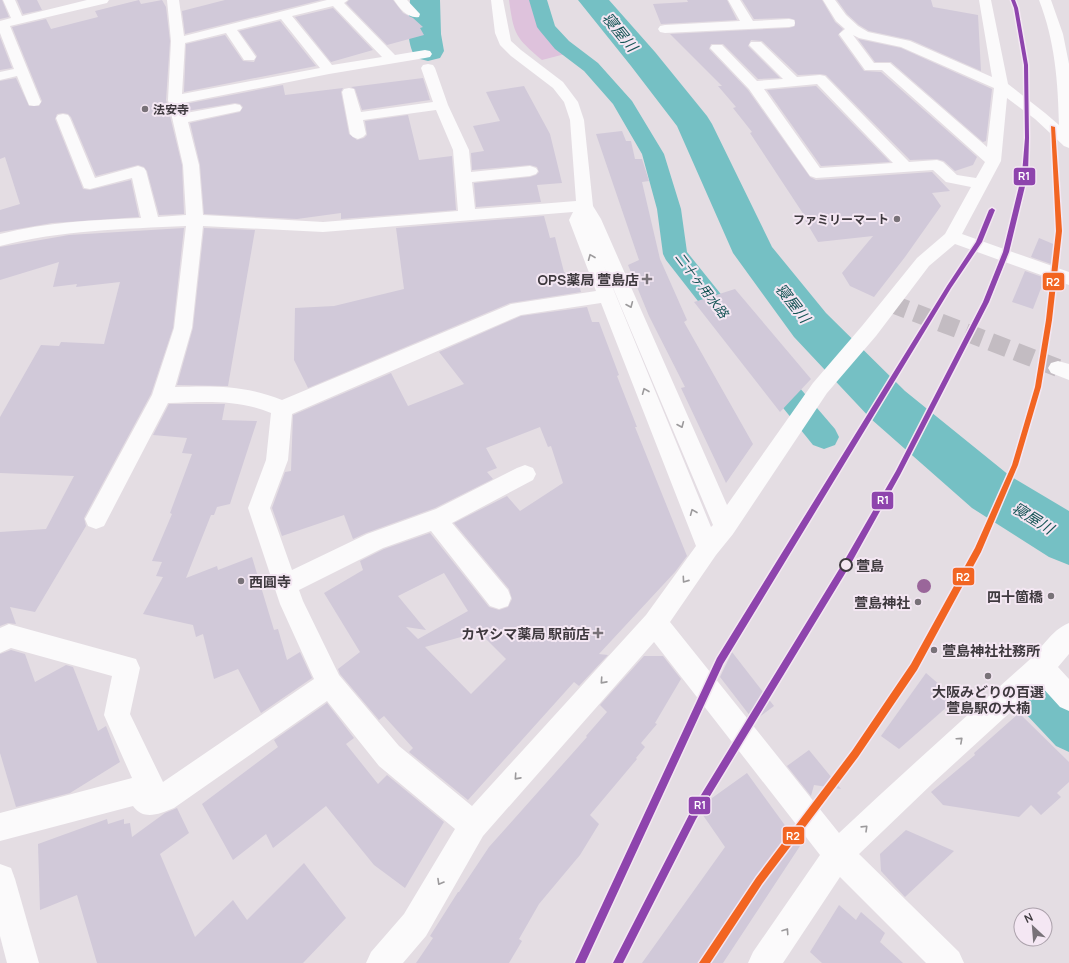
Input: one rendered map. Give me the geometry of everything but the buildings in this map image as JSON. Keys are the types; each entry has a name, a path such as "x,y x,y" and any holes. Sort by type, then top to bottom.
{"street":[{"path":"9,0 18,20"},
{"path":"34,102 1,24 103,0"},
{"path":"96,518 162,395 183,328 195,220 191,165 175,100 178,41 173,0"},
{"path":"400,0 414,14"},
{"path":"497,0 502,33 505,42 516,53 558,85 571,102 577,120 585,206 593,219 725,527"},
{"path":"734,0 749,25"},
{"path":"829,0 841,18 853,29 864,34 907,39 1001,86 1040,116 1068,142"},
{"path":"382,963 415,925 473,826 655,623 708,548 725,527 820,388 863,338 923,262 952,237 993,161 1001,86 985,0"},
{"path":"1045,0 1052,15 1066,75 1068,142"},
{"path":"178,41 284,14 307,4 339,1 391,59"},
{"path":"284,14 330,70"},
{"path":"1052,15 1069,27"},
{"path":"665,29 789,22"},
{"path":"229,28 249,57"},
{"path":"853,29 846,34 870,67 885,66 993,161"},
{"path":"756,45 794,82"},
{"path":"717,48 754,86 816,172 937,165 952,179 981,184"},
{"path":"175,100 330,70 425,54"},
{"path":"428,68 441,105 461,150 467,216"},
{"path":"0,76 22,71"},
{"path":"754,86 820,79 904,166"},
{"path":"349,92 358,134"},
{"path":"355,117 441,105"},
{"path":"180,119 235,108"},
{"path":"63,118 90,184 138,172 151,222"},
{"path":"464,178 530,171"},
{"path":"0,240 27,233 68,227 151,222 195,220 323,227 585,206"},
{"path":"585,206 576,220 708,548"},
{"path":"952,237 1069,280"},
{"path":"162,395 229,394 258,399 282,409 518,309 607,296"},
{"path":"282,409 276,460 259,508 292,604 330,684 389,756 473,826"},
{"path":"286,585 375,541 435,519 525,474"},
{"path":"435,519 499,598"},
{"path":"655,623 838,854 948,963"},
{"path":"764,963 838,854 922,773 1041,667 1069,635"},
{"path":"0,641 9,636 127,668 117,715 157,800"},
{"path":"1041,667 1069,698"},
{"path":"0,827 138,790 147,802 164,798 330,684"},
{"path":"0,879 23,963"}],"shaded area":[{"path":"509,0 531,0 536,16 543,30 565,54 542,60 526,46 517,34 512,21"}],"waterway":[{"path":"425,0 425,34 428,51"},
{"name":"二十ヶ用水路","path":"538,0 546,27 562,45 591,67 622,101 653,154 669,209 675,254 735,330"},
{"name":"寝屋川","path":"593,0 643,59 694,124 754,253 810,325 888,405 991,492 1069,540"},
{"name":"二十ヶ用水路","path":"765,366 824,437"},
{"name":"二十ヶ用水路","path":"1038,700 1069,733"}],"tunnel":[{"path":"890,303 1058,368"}],"transit line":[{"name":"R1","path":"618,963 693,816 846,565 898,473 986,302 1006,252 1025,174 1027,138 1026,65 1016,8 1013,0"},
{"name":"R2","path":"704,963 759,881 855,754 914,667 978,550 1015,465 1038,387 1049,320 1059,231 1053,127"},
{"name":"R1","path":"580,963 720,661 949,287 979,242 992,210"}],"place":[{"name":"法安寺","path":"145,109"},
{"name":"ファミリーマート","path":"897,219"},
{"name":"OPS薬局 萱島店","path":"647,279"},
{"name":"萱島","path":"846,565"},
{"name":"西圓寺","path":"241,581"},
{"name":"四十箇橋","path":"1051,596"},
{"name":"萱島神社","path":"918,602"},
{"name":"カヤシマ薬局 駅前店","path":"598,633"},
{"name":"萱島神社社務所","path":"934,650"},
{"name":"大阪みどりの百選 萱島駅の大楠","path":"988,676"}]}
